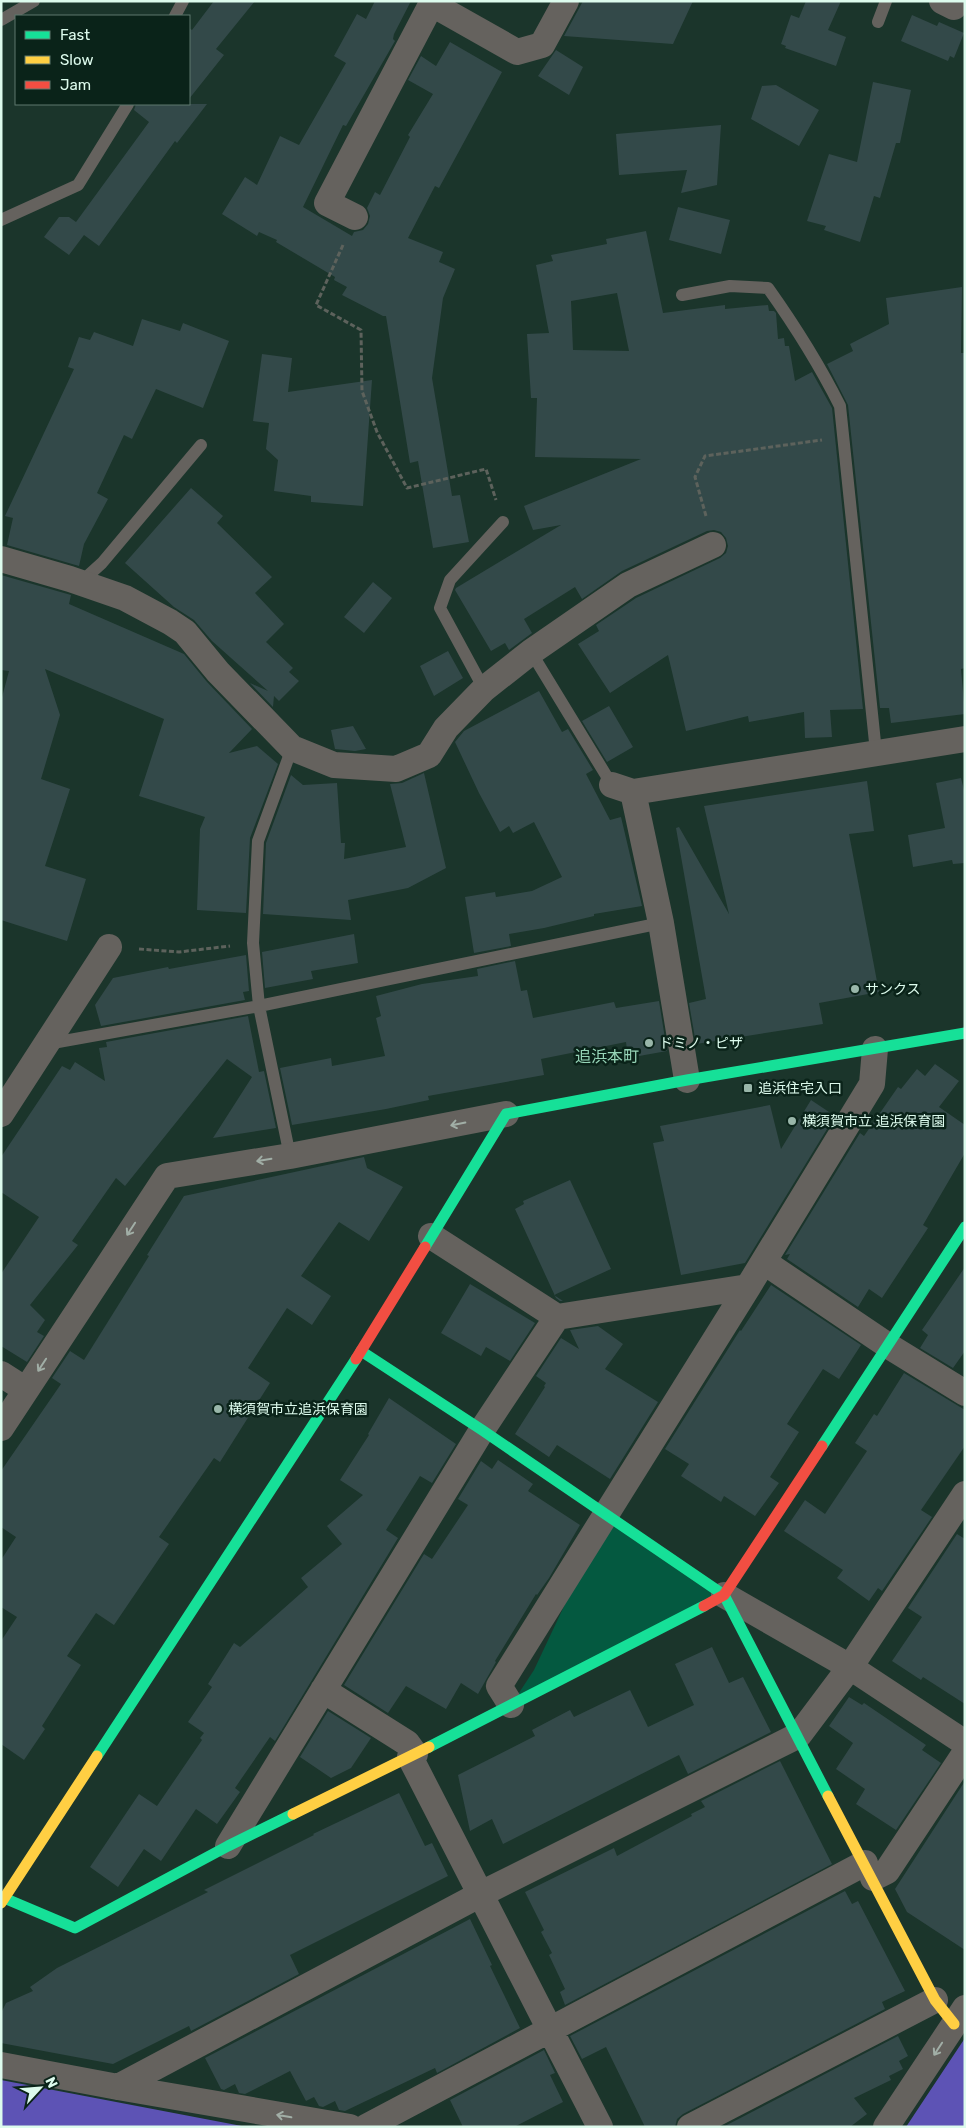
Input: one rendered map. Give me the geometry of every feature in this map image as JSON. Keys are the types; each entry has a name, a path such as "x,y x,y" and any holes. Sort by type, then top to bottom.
{"street":[{"path":"355,217 327,203 432,3 517,52 542,45 566,1"},
{"path":"1,559 81,582 125,598 170,622 185,632 218,672 292,748 334,765 396,769 429,755 446,728 484,689 531,652 628,585 714,546"},
{"path":"687,1080 660,923 623,788 965,739"},
{"path":"1,1114 109,947"},
{"path":"1,1428 167,1176 290,1156 687,1080 965,1033"},
{"path":"511,1705 499,1686 764,1262 872,1084 875,1048"},
{"path":"506,1114 361,1351 3,1901 75,1928 228,1846 511,1705 724,1594 965,1227"},
{"path":"431,1236 557,1317 748,1287"},
{"path":"764,1262 887,1345 965,1393"},
{"path":"228,1846 482,1430 557,1317"},
{"path":"361,1351 482,1430 724,1594 850,1667 965,1743"},
{"path":"1,1374 26,1390"},
{"path":"118,2087 481,1894 798,1735 850,1667 965,1494"},
{"path":"724,1594 935,2000 959,2016 886,2127"},
{"path":"323,1690 407,1742 481,1894 600,2127"},
{"path":"366,2127 550,2031 869,1871 886,1872 965,1753"},
{"path":"690,2127 935,2000"},
{"path":"1,2065 350,2127"}],"lane":[{"path":"1,20 34,1"},
{"path":"176,15 183,1"},
{"path":"878,22 886,1"},
{"path":"1,220 78,185 127,105"},
{"path":"682,295 730,286 768,288 822,369 840,406 876,752"},
{"path":"81,582 102,563 201,445"},
{"path":"484,689 440,608 450,580 503,522"},
{"path":"531,652 623,788"},
{"path":"290,1156 259,1006 253,943 258,841 292,748"},
{"path":"47,1044 259,1006 660,923"}],"path":[{"path":"355,217 316,305 361,330 362,391 377,432 407,488 486,470 503,522"},
{"path":"714,546 696,477 705,456 842,438"},
{"path":"109,947 179,952 253,943"}],"green space":[{"path":"607,1515 724,1595 511,1705 534,1670"}],"shaded area":[{"path":"965,2038 965,2127 906,2127"},
{"path":"1,2080 247,2127 1,2127"}],"building":[{"path":"214,1 255,1 216,49 224,55 190,98 190,29 192,30"},
{"path":"375,1 411,1 394,34 393,39 395,41 346,126 343,125 303,207 352,236 354,232 363,230 368,224 370,216 367,208 375,192 380,195 410,137 408,135 433,94 408,80 421,56 436,66 450,42 502,72 439,188 435,186 408,238 443,252 439,262 455,269 443,298 432,378 452,496 460,495 469,542 433,548 418,461 410,463 386,316 342,295 347,287 334,280 335,277 276,242 277,240 259,232 257,236 222,214 245,177 257,185 280,136 299,145 346,63 334,56 357,14 366,19"},
{"path":"583,1 693,1 673,44 564,36"},
{"path":"806,1 841,1 828,30 846,37 836,66 785,48 786,46 781,44 791,15 799,18"},
{"path":"912,15 937,26 939,22 964,33 954,58 950,56 948,61 901,41"},
{"path":"556,50 583,67 569,95 538,76"},
{"path":"873,82 911,90 900,143 896,143 880,198 874,196 860,242 824,230 826,226 807,221 829,154 857,162"},
{"path":"776,85 819,110 799,146 751,119 762,86"},
{"path":"207,104 177,143 175,141 99,246 84,235 69,255 44,237 59,217 69,217 76,222 149,122 134,110 136,105"},
{"path":"721,125 717,185 681,193 687,170 619,175 616,134"},
{"path":"678,207 730,220 721,254 669,240"},
{"path":"646,231 663,313 725,305 725,309 768,305 769,311 776,313 778,339 784,338 785,346 789,346 795,381 812,372 832,408 863,709 830,710 832,737 805,738 804,712 749,722 748,716 686,731 668,655 610,693 578,644 599,631 596,625 636,598 720,558 726,553 728,546 726,538 721,532 707,531 622,571 582,599 575,587 524,619 532,633 509,650 505,643 491,651 455,590 561,525 533,530 524,506 641,459 535,457 537,398 531,398 527,334 549,333 536,265 553,261 551,255 607,244 606,239","holes":["617,293 629,351 573,350 571,301"]},
{"path":"962,287 961,353 965,353 965,668 961,669 965,714 891,723 889,708 880,708 848,405 827,364 853,351 850,344 889,324 886,298"},
{"path":"142,319 180,331 183,323 229,341 203,408 156,389 132,439 124,435 97,493 108,499 84,544 79,566 7,545 13,518 5,516 74,369 68,367 79,337 90,340 94,332 133,346"},
{"path":"262,354 292,358 288,392 372,380 363,506 311,502 311,496 274,491 278,460 266,449 269,423 253,421"},
{"path":"191,488 223,516 217,523 272,577 255,593 284,624 266,642 293,668 289,672 299,681 279,701 274,696 273,707 250,683 268,691 212,641 194,620 174,607 125,563"},
{"path":"1,575 71,595 69,604 184,654 207,682 252,729 229,753 257,746 278,764 250,838 246,913 197,910 200,829 205,817 139,796 164,719 45,669 60,715 41,779 70,789 45,866 86,879 67,941 1,920 1,701 9,671 1,670"},
{"path":"373,582 392,598 364,633 344,617"},
{"path":"448,651 463,678 434,696 420,666"},
{"path":"539,691 562,732 568,729 593,770 586,774 610,820 621,817 642,906 594,914 594,916 544,928 509,934 511,946 474,953 465,897 495,892 496,897 532,891 562,877 534,822 513,833 509,826 500,832 455,742 464,731"},
{"path":"609,706 633,747 607,762 582,721"},
{"path":"353,726 366,749 355,751 335,749 331,730"},
{"path":"424,773 446,868 408,888 348,900 351,920 263,914 266,843 291,775 303,785 337,783 341,843 345,843 344,859 406,847 390,784 402,783"},
{"path":"961,778 965,794 965,863 953,864 952,860 913,867 908,835 945,828 936,783"},
{"path":"867,781 874,831 849,834 879,992 819,1003 823,1024 696,1044 689,1003 706,999 676,828 679,827 729,914 704,806"},
{"path":"354,934 358,963 311,971 313,979 265,988 262,952"},
{"path":"246,955 249,991 243,992 245,1000 101,1026 95,1005 113,978"},
{"path":"515,961 521,991 527,990 533,1018 614,1002 616,1008 659,1001 667,1051 628,1058 626,1042 541,1059 544,1075 428,1096 429,1100 386,1109 292,1125 280,1068 331,1058 332,1066 385,1056 376,1018 381,1016 376,996 422,984 478,976 477,969"},
{"path":"248,1016 259,1072 264,1071 276,1128 213,1138 252,1077 227,1059 125,1186 116,1178 72,1241 78,1245 30,1305 45,1320 37,1332 44,1336 27,1362 1,1346 1,1274 39,1217 1,1192 1,1157 62,1066 70,1070 75,1062 105,1081 99,1048 107,1047 106,1042"},
{"path":"935,1064 959,1081 939,1107 965,1125 965,1153 923,1225 928,1228 882,1298 869,1289 858,1307 787,1259 790,1254 785,1255 860,1133 864,1136 898,1087 901,1089 917,1069 925,1076"},
{"path":"811,1100 835,1116 745,1263 681,1275 653,1143 664,1141 660,1126 770,1105 781,1149"},
{"path":"364,1157 367,1168 403,1187 369,1241 339,1222 301,1276 331,1296 312,1325 287,1308 248,1368 270,1383 220,1462 214,1458 159,1537 169,1544 114,1625 96,1613 67,1656 81,1665 42,1726 45,1729 24,1760 1,1744 1,1641 17,1617 1,1607 1,1560 16,1537 1,1527 1,1471 61,1384 52,1378 70,1351 84,1360 184,1196"},
{"path":"570,1180 611,1269 555,1295 515,1209 524,1204 523,1201"},
{"path":"965,1267 965,1351 953,1368 920,1348 928,1335 922,1330"},
{"path":"470,1284 535,1323 510,1361 486,1347 481,1356 441,1333"},
{"path":"771,1285 861,1345 839,1379 823,1369 787,1424 799,1432 770,1477 779,1483 755,1516 724,1496 721,1502 681,1476 689,1464 665,1449 740,1330"},
{"path":"598,1326 623,1344 605,1369 658,1402 610,1479 557,1445 549,1457 515,1434 545,1387 546,1383 536,1376 561,1338 579,1349 570,1330"},
{"path":"904,1373 965,1410 965,1446 921,1510 932,1517 882,1591 878,1588 869,1601 837,1578 843,1570 784,1531 805,1500 825,1514 867,1451 855,1443 874,1414 877,1416"},
{"path":"389,1398 456,1444 432,1483 420,1476 386,1530 398,1538 275,1741 270,1737 235,1788 240,1792 217,1824 196,1809 161,1861 144,1849 118,1887 90,1867 139,1794 157,1806 202,1740 200,1738 204,1733 188,1722 212,1687 208,1684 234,1643 240,1647 308,1587 301,1578 342,1544 327,1526 363,1495 340,1480 369,1435"},
{"path":"498,1460 533,1484 528,1491 580,1525 549,1578 536,1594 495,1661 478,1694 461,1683 446,1709 406,1686 388,1713 344,1685 424,1554 432,1559 468,1505 458,1499 481,1461 492,1469"},
{"path":"957,1534 965,1539 965,1704 923,1677 921,1680 892,1661 922,1617 908,1608"},
{"path":"712,1647 729,1683 743,1677 771,1732 688,1774 679,1755 503,1844 492,1819 470,1831 458,1775 535,1736 532,1730 570,1710 574,1717 630,1690 648,1727 694,1705 675,1664"},
{"path":"849,1697 862,1705 864,1703 926,1745 922,1750 941,1763 896,1830 856,1804 865,1789 836,1769 853,1743 829,1726"},
{"path":"328,1711 371,1738 351,1768 331,1778 300,1757"},
{"path":"780,1761 832,1864 565,2005 560,1992 565,1989 549,1955 552,1953 541,1932 544,1930 525,1892 614,1848 617,1856 692,1816 691,1814 705,1807 701,1801"},
{"path":"965,1781 965,1950 907,1912 895,1889"},
{"path":"399,1793 425,1846 432,1843 448,1876 290,1955 299,1974 191,2031 189,2026 113,2064 1,2043 1,2013 6,2003 33,1991 30,1987 57,1968 208,1892 204,1890 313,1834"},
{"path":"845,1891 852,1904 858,1901 905,1991 882,2002 885,2009 683,2114 677,2119 675,2127 645,2127 606,2047 582,2059 570,2036"},
{"path":"470,1919 520,2028 437,2073 435,2068 345,2111 339,2110 335,2101 323,2107 319,2106 314,2097 306,2101 290,2071 245,2094 239,2093 235,2084 224,2090 221,2089 205,2058"},
{"path":"898,2036 908,2056 899,2061 903,2069 889,2076 891,2080 854,2098 867,2114 850,2127 723,2127"},
{"path":"544,2050 555,2073 550,2075 563,2102 514,2127 463,2127 450,2100"}],"traffic: fast":[{"path":"425,1247 506,1114 687,1080 965,1033"},
{"path":"822,1446 965,1227"},
{"path":"361,1351 482,1430 724,1595 828,1796"},
{"path":"97,1756 356,1359"},
{"path":"429,1747 704,1606"},
{"path":"4,1898 75,1928 228,1846 293,1814"}],"traffic: slow":[{"path":"293,1814 429,1747"},
{"path":"1,1903 97,1756"},
{"path":"828,1796 935,2000 954,2024"}],"traffic: jam":[{"path":"356,1359 425,1247"},
{"path":"704,1606 724,1595 822,1446"}],"place":[{"name":"サンクス","path":"855,989"},
{"name":"ドミノ・ピザ","path":"649,1043"},
{"name":"追浜住宅入口","path":"748,1088"},
{"name":"横須賀市立 追浜保育園","path":"792,1121"},
{"name":"横須賀市立追浜保育園","path":"218,1409"}],"district":[{"name":"追浜本町","path":"607,1056"}]}
